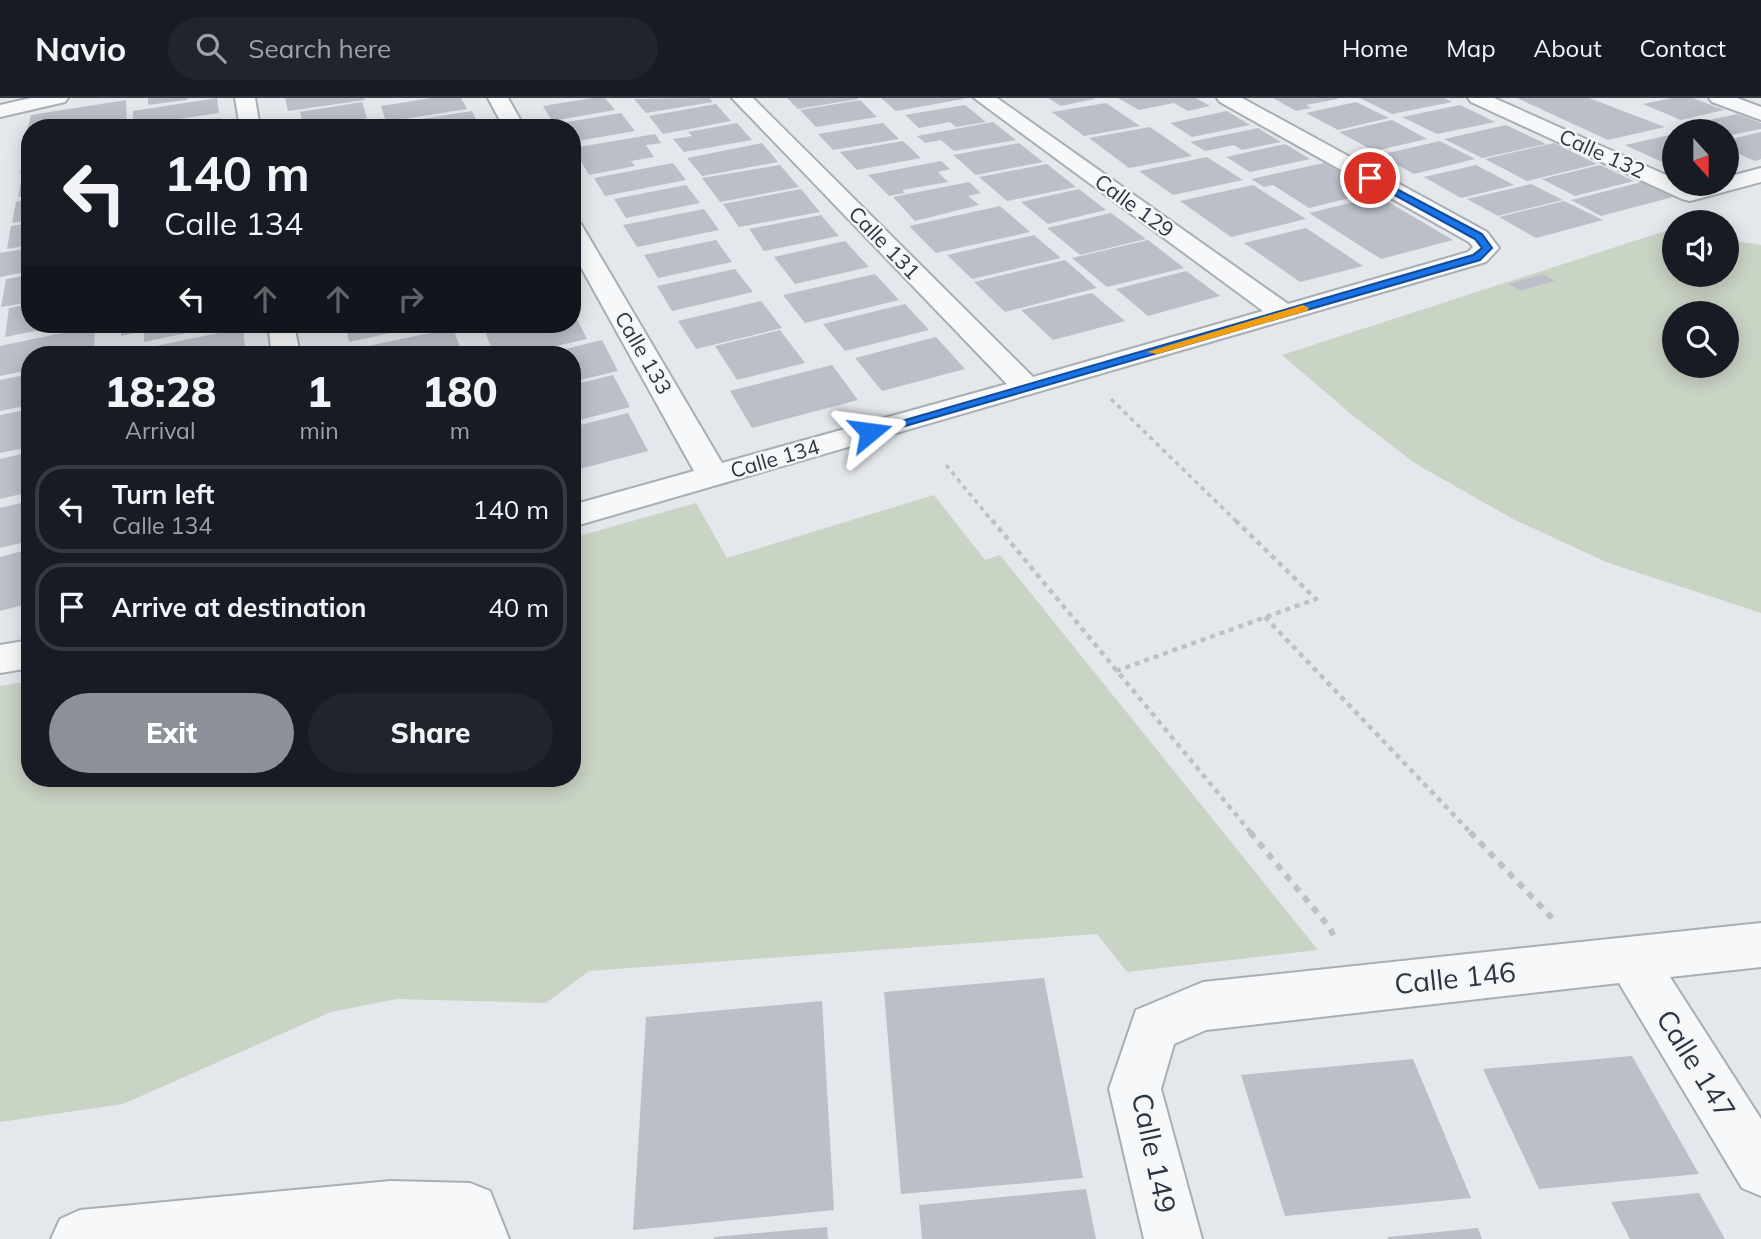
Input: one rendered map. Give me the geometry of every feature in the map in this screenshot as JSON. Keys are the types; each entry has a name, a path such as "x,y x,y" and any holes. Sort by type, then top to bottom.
{"street":[{"path":"0,111 58,98"},
{"path":"245,98 248,119"},
{"path":"498,98 509,119"},
{"name":"Calle 131","path":"742,98 1027,388"},
{"name":"Calle 129","path":"984,98 1285,314"},
{"name":"Calle 134","path":"581,514 1285,314 1477,257 1487,248 1478,236 1227,98"},
{"name":"Calle 132","path":"1478,98 1690,194 1761,175"},
{"path":"1719,98 1761,114"},
{"name":"Calle 133","path":"581,245 713,477"},
{"path":"0,659 21,656"},
{"name":"Calle 146","path":"1154,1028 1203,1006 1761,945"},
{"name":"Calle 147","path":"1608,961 1761,1169"},
{"name":"Calle 149","path":"1154,1028 1135,1089 1172,1239"},
{"path":"80,1239 391,1209 475,1225"}],"path":[{"path":"1099,402 1111,399 1315,599 1116,671"},
{"path":"946,465 1330,928 1354,989"},
{"path":"1265,617 1569,934 1608,961"}],"green space":[{"path":"1662,232 1662,287 1739,287 1739,242 1761,245 1761,613 1606,562 1513,519 1416,464 1352,415 1282,355"},
{"path":"934,495 985,560 1000,555 1318,950 1127,972 1097,934 589,971 546,1003 397,999 331,1012 123,1104 0,1122 0,686 21,682 21,787 581,787 581,535 696,503 727,558"}],"building":[{"path":"148,98 187,98 187,100 148,105"},
{"path":"217,98 219,113 179,119 133,119 133,111"},
{"path":"285,98 364,98 365,100 288,111"},
{"path":"431,98 461,98 467,109 405,119 385,119 381,106"},
{"path":"605,98 615,110 551,119 543,106"},
{"path":"709,98 713,102 646,113 634,99"},
{"path":"787,98 858,98 858,99 798,109"},
{"path":"881,98 963,98 963,99 896,111"},
{"path":"1048,98 1095,98 1095,99 1061,106"},
{"path":"1118,98 1196,98 1210,106 1188,111 1174,103 1139,110"},
{"path":"1273,98 1338,99 1306,105 1311,108 1296,111"},
{"path":"1360,98 1444,98 1452,102 1392,114"},
{"path":"1517,98 1589,98 1662,126 1608,140"},
{"path":"1672,98 1693,98 1724,110 1679,119 1643,104"},
{"path":"126,100 127,119 30,119 31,115"},
{"path":"860,100 877,117 816,127 800,110"},
{"path":"362,102 367,118 302,119 300,112"},
{"path":"1356,102 1389,118 1338,130 1306,113"},
{"path":"1106,103 1140,126 1084,136 1052,112"},
{"path":"716,104 731,121 663,134 649,116"},
{"path":"965,105 986,122 956,127 950,122 919,128 905,115"},
{"path":"1460,105 1495,122 1437,134 1402,117"},
{"path":"472,111 476,119 421,119"},
{"path":"1227,111 1250,125 1192,137 1170,123"},
{"path":"621,113 635,131 581,140 581,120"},
{"path":"1737,114 1761,123 1761,129 1740,133 1740,119 1714,119"},
{"path":"1392,120 1427,139 1374,151 1339,132"},
{"path":"993,122 1016,140 954,151 941,140 925,143 917,136"},
{"path":"737,123 752,140 684,152 673,139 692,136 688,132"},
{"path":"883,123 899,139 833,150 818,134"},
{"path":"1506,125 1546,144 1482,158 1444,139"},
{"path":"1150,127 1192,156 1129,168 1089,138"},
{"path":"1258,128 1281,142 1242,150 1234,145 1205,151 1190,142"},
{"path":"1761,132 1761,159 1755,161 1740,155 1740,137"},
{"path":"655,134 661,143 646,145 654,157 631,161 635,166 589,175 581,162 581,147"},
{"path":"1662,137 1662,162 1625,145"},
{"path":"903,141 921,158 857,170 840,152"},
{"path":"1440,141 1475,159 1414,174 1379,155"},
{"path":"762,143 778,162 702,176 687,158"},
{"path":"1019,143 1043,162 976,175 953,155"},
{"path":"1554,143 1597,164 1527,181 1485,159"},
{"path":"1285,144 1310,159 1250,172 1226,157"},
{"path":"1207,157 1243,180 1173,195 1139,171"},
{"path":"941,161 950,169 938,172 948,182 902,190 905,193 889,196 868,175"},
{"path":"673,163 686,180 605,196 594,178"},
{"path":"1324,163 1375,192 1309,208 1273,185 1264,187 1251,179"},
{"path":"1047,164 1076,187 1007,201 979,177"},
{"path":"780,165 799,187 720,202 702,178"},
{"path":"1476,165 1514,185 1461,198 1424,177"},
{"path":"1600,165 1634,181 1575,196 1542,179"},
{"path":"969,182 981,193 968,196 979,205 915,221 893,197"},
{"path":"1642,182 1662,192 1662,196 1673,197 1601,216 1571,200"},
{"path":"1531,184 1563,200 1498,216 1467,199"},
{"path":"686,185 700,203 626,218 614,199"},
{"path":"1253,185 1306,219 1231,237 1180,201"},
{"path":"801,189 820,212 739,227 723,204"},
{"path":"1079,189 1106,210 1048,224 1021,202"},
{"path":"1378,196 1453,240 1381,259 1309,213"},
{"path":"21,201 21,222 12,223 16,202"},
{"path":"1564,201 1603,220 1536,238 1499,217"},
{"path":"1000,206 1030,232 936,253 909,226"},
{"path":"704,209 719,230 637,247 623,225"},
{"path":"1111,213 1146,239 1080,255 1047,228"},
{"path":"821,215 839,236 764,251 749,229"},
{"path":"21,224 21,247 7,249 11,226"},
{"path":"1306,228 1363,266 1300,282 1244,243"},
{"path":"1034,235 1061,258 972,279 947,255"},
{"path":"716,240 732,262 658,278 644,255"},
{"path":"1148,240 1184,268 1107,287 1072,258"},
{"path":"845,241 869,267 795,284 774,257"},
{"path":"21,250 21,273 0,277 0,253"},
{"path":"1065,260 1097,288 1005,312 974,282"},
{"path":"735,269 753,292 672,311 657,286"},
{"path":"1186,271 1220,296 1148,316 1116,289"},
{"path":"875,274 899,300 805,323 783,295"},
{"path":"1543,274 1555,281 1520,291 1509,284"},
{"path":"21,276 21,304 1,307 6,279"},
{"path":"1092,293 1125,321 1053,340 1021,310"},
{"path":"761,301 782,328 696,349 678,321"},
{"path":"905,304 929,330 845,351 823,324"},
{"path":"21,306 21,333 25,333 5,337 9,308"},
{"path":"581,327 587,339 556,346 491,346 486,333 581,333"},
{"path":"780,330 805,363 737,380 715,346"},
{"path":"62,333 95,333 94,346 21,346 21,372 0,376 0,346"},
{"path":"144,333 187,333 144,342"},
{"path":"219,333 244,333 245,346 156,346"},
{"path":"347,333 390,333 349,342"},
{"path":"430,333 455,333 460,346 368,346"},
{"path":"936,337 965,369 882,391 855,358"},
{"path":"602,340 618,371 581,380 581,346 578,346"},
{"path":"832,365 858,400 752,428 730,391"},
{"path":"613,375 630,407 581,420 581,383"},
{"path":"21,376 21,407 0,411 0,380"},
{"path":"21,411 21,449 0,453 0,415"},
{"path":"628,413 648,451 581,469 581,425"},
{"path":"21,454 21,494 0,499 0,459"},
{"path":"21,503 21,543 0,548 0,508"},
{"path":"21,551 21,605 0,611 0,557"},
{"path":"1044,978 1083,1178 901,1194 884,992"},
{"path":"822,1001 834,1210 633,1230 646,1017"},
{"path":"1632,1056 1699,1174 1539,1189 1483,1069"},
{"path":"1413,1059 1471,1198 1285,1216 1241,1075"},
{"path":"1086,1189 1096,1239 922,1239 919,1205"},
{"path":"1699,1193 1725,1239 1630,1239 1611,1202"},
{"path":"827,1227 828,1239 714,1239 714,1237"},
{"path":"1478,1228 1482,1239 1388,1239 1388,1237"}],"slow traffic":[{"path":"1153,352 1303,308"}],"route":[{"path":"870,432 1477,257 1487,248 1478,236 1370,178"}]}
